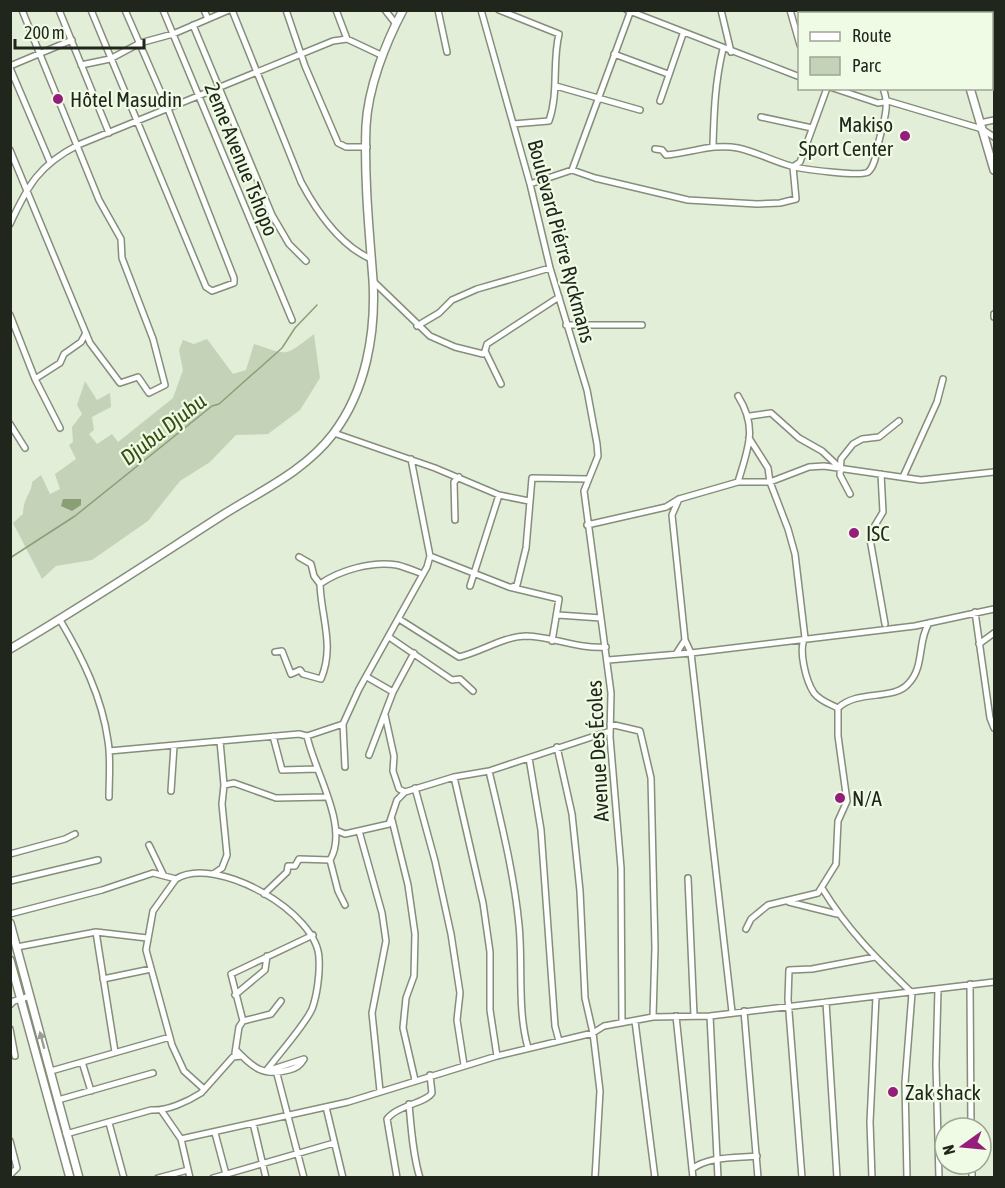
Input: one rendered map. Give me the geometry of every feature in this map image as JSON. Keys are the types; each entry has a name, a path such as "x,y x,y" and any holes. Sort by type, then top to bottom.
{"street":[{"path":"10,150 61,278 90,343 120,382 138,377 149,393 165,385 153,339 122,258 121,239 99,200 22,10"},
{"path":"59,10 109,133"},
{"path":"91,10 206,287 212,291 221,289 234,283 234,278 168,109 125,10"},
{"name":"2eme Avenue Tshopo","path":"163,10 292,320"},
{"path":"204,10 208,19"},
{"path":"81,65 110,59 140,43 173,34 231,10 313,204 354,250 371,259"},
{"path":"286,10 338,143 346,147 367,147"},
{"path":"336,10 346,39"},
{"path":"385,10 396,24"},
{"path":"10,649 60,620 286,477 316,455 334,434 353,401 365,366 372,324 373,281 366,125 381,55 403,10"},
{"path":"438,10 447,52"},
{"name":"Boulevard Piérre Ryckmans","path":"482,10 530,184 550,268 587,390 598,451 597,461 586,479"},
{"path":"499,10 559,34 554,79 556,86 549,121 513,124"},
{"path":"721,10 731,52"},
{"path":"790,10 798,38"},
{"path":"572,170 600,98 629,11 731,52 798,74"},
{"path":"192,25 272,215 289,243 306,261"},
{"path":"660,101 683,34"},
{"path":"715,46 728,37"},
{"path":"10,224 27,188 50,162 78,145 333,41 346,39 381,55"},
{"path":"50,162 10,67 72,40"},
{"path":"713,146 716,111 714,85 723,49"},
{"path":"614,54 668,74"},
{"path":"556,86 640,110"},
{"path":"793,167 800,162 825,90"},
{"path":"839,90 873,101 888,101 981,126 994,137"},
{"path":"873,101 882,90"},
{"path":"655,149 662,150 666,155 713,146 740,148 793,167 817,168 837,174 868,172 874,159 888,101 883,90"},
{"path":"971,90 994,170"},
{"path":"761,117 812,128"},
{"path":"981,126 994,120"},
{"path":"530,184 572,170 594,178 688,200 780,203 796,199 793,167"},
{"path":"417,326 439,313 452,300 477,289 550,268"},
{"path":"373,281 392,296 417,326 444,343 483,354 485,351"},
{"path":"501,384 485,351 486,344 559,297"},
{"path":"10,315 35,379 60,428"},
{"path":"566,325 642,325"},
{"path":"35,379 60,363 64,354 81,342 86,333"},
{"path":"903,477 937,402 943,379"},
{"path":"738,396 750,416 749,438 738,482"},
{"path":"750,416 771,412 799,438 822,451 840,468"},
{"path":"850,494 840,475 841,459 854,444 862,439 879,437 900,421"},
{"path":"10,424 26,448"},
{"path":"334,434 411,459 499,495 529,501"},
{"path":"749,438 768,468 770,482 795,554 805,638 802,643 805,669 814,692 821,700 838,708"},
{"path":"345,767 343,724 423,574 430,556 411,459"},
{"path":"587,525 666,507 679,499 738,482 770,482 809,467 840,468 921,480 994,472"},
{"path":"881,474 883,512 871,532 870,540 885,624"},
{"path":"455,520 454,482 459,477"},
{"path":"512,587 517,585 526,548 533,477 586,479"},
{"name":"Avenue Des Écoles","path":"586,479 584,491 587,525 608,660 612,704 610,727 621,868 622,1023"},
{"path":"470,586 499,495"},
{"path":"679,499 672,515 685,640 691,653 732,1012"},
{"path":"666,507 672,515"},
{"path":"275,652 282,651 291,674 300,670 303,674 321,679 328,661 328,629 320,584 314,576 311,564 299,556"},
{"path":"430,556 512,587 557,598 558,615 552,641"},
{"path":"320,584 331,576 376,565 397,565 423,574"},
{"path":"608,660 691,653 894,628 930,623 994,609"},
{"path":"975,612 990,718 994,728"},
{"path":"558,615 601,618"},
{"path":"399,619 459,657 520,637 580,647 606,647"},
{"path":"60,620 79,651 105,720 109,751 109,797"},
{"path":"838,708 852,698 900,690 909,684 919,664 923,634 930,623"},
{"path":"885,624 894,628"},
{"path":"878,630 885,624"},
{"path":"979,644 994,633"},
{"path":"389,637 452,680 460,678 473,691"},
{"path":"676,654 685,640"},
{"path":"369,755 393,692 414,653"},
{"path":"367,677 393,692"},
{"path":"746,929 751,920 768,905 813,896 822,888 836,864 838,821 847,801 838,736 838,708"},
{"path":"385,715 394,756 393,771 399,789 405,792"},
{"path":"109,751 273,736 307,736 343,724"},
{"path":"338,831 345,834 389,824 397,801 405,792 415,788 454,777 489,771 610,727 640,731 651,778 655,948 653,1017"},
{"path":"273,736 282,770 317,769"},
{"path":"307,736 338,831 335,853 330,860"},
{"path":"211,875 222,868 227,855 222,804 224,785 220,741"},
{"path":"171,791 174,746"},
{"path":"557,747 572,814 581,900 585,998 593,1033 600,1091 595,1178"},
{"path":"529,758 541,830 555,1026 559,1041"},
{"path":"489,771 517,903 522,1023 528,1048"},
{"path":"454,777 483,903 490,952 490,1010 497,1056"},
{"path":"224,785 234,783 276,798 326,797"},
{"path":"415,788 435,861 451,934 460,993 457,1020 464,1065"},
{"path":"392,820 408,885 415,934 414,976 406,998 403,1028 415,1080"},
{"path":"359,831 382,913 386,941 372,1013 380,1091"},
{"path":"10,854 65,839 75,834"},
{"path":"148,845 163,874"},
{"path":"264,894 287,872 288,866 295,866 299,859 330,860"},
{"path":"10,881 98,860"},
{"path":"330,860 338,891 345,905"},
{"path":"10,914 102,890 153,873 176,879"},
{"path":"204,1089 184,1071 170,1036 146,950 153,911 176,879 196,873 244,882 298,918 313,935 320,961 312,1009 266,1071 304,1059 296,1069 277,1074 265,1073 236,1050"},
{"path":"688,878 694,1016"},
{"path":"822,888 837,914 875,957 912,993"},
{"path":"788,902 837,914"},
{"path":"10,923 58,1100 70,1178"},
{"path":"17,947 96,932 147,938"},
{"path":"96,932 115,1052"},
{"path":"243,1021 231,974 313,935"},
{"path":"235,995 265,970 267,957"},
{"path":"802,1178 789,1006 789,970 812,969 875,957"},
{"path":"10,960 79,1178"},
{"path":"103,979 152,969"},
{"path":"181,1139 326,1107 464,1065 593,1033 604,1026 653,1017 710,1016 994,982"},
{"path":"970,984 971,1116"},
{"path":"938,989 936,1065 939,1116"},
{"path":"907,1178 905,1083 912,993"},
{"path":"10,1005 30,996"},
{"path":"872,1178 870,1122 876,997"},
{"path":"64,1135 152,1110 161,1110 197,1096 233,1057 239,1027 243,1021 271,1014 281,1001"},
{"path":"826,1002 837,1178"},
{"path":"744,1011 758,1178"},
{"path":"676,1016 693,1178"},
{"path":"710,1016 719,1160 718,1178"},
{"path":"635,1021 655,1178"},
{"path":"10,1029 15,1056"},
{"path":"51,1071 170,1036"},
{"path":"233,1057 242,1056"},
{"path":"82,1062 91,1091"},
{"path":"58,1100 153,1073"},
{"path":"277,1074 304,1178"},
{"path":"397,1178 387,1119 409,1104 431,1096 430,1075"},
{"path":"409,1104 415,1141 414,1160 420,1178"},
{"path":"326,1107 344,1178"},
{"path":"161,1110 181,1139 190,1178"},
{"path":"109,1123 124,1178"},
{"path":"253,1124 266,1178"},
{"path":"215,1133 227,1176"},
{"path":"10,1141 17,1168 10,1174"},
{"path":"213,1178 227,1176 334,1143"},
{"path":"693,1169 698,1164 757,1156"},
{"path":"158,1178 188,1170"}],"green space":[{"path":"314,334 320,378 300,410 268,434 236,435 210,462 180,481 148,521 92,560 56,566 42,579 13,523 23,514 32,482 41,475 50,494 60,489 55,474 76,459 69,445 73,442 72,427 82,414 77,405 85,381 97,400 110,393 111,407 92,417 94,430 89,434 97,444 112,434 118,442 173,398 183,370 179,350 183,340 194,344 207,339 233,374 246,370 254,344 286,352 291,351"}],"shaded area":[{"path":"63,499 81,499 81,505 72,511 61,506"}],"waterway":[{"name":"Djubu Djubu","path":"10,558 75,516 212,406 219,404 282,348 295,328 317,305"}],"place":[{"name":"Hôtel Masudin","path":"58,99"},
{"name":"Makiso Sport Center","path":"905,136"},
{"name":"ISC","path":"854,533"},
{"name":"N/A","path":"840,798"},
{"name":"Zak shack","path":"893,1092"}]}
